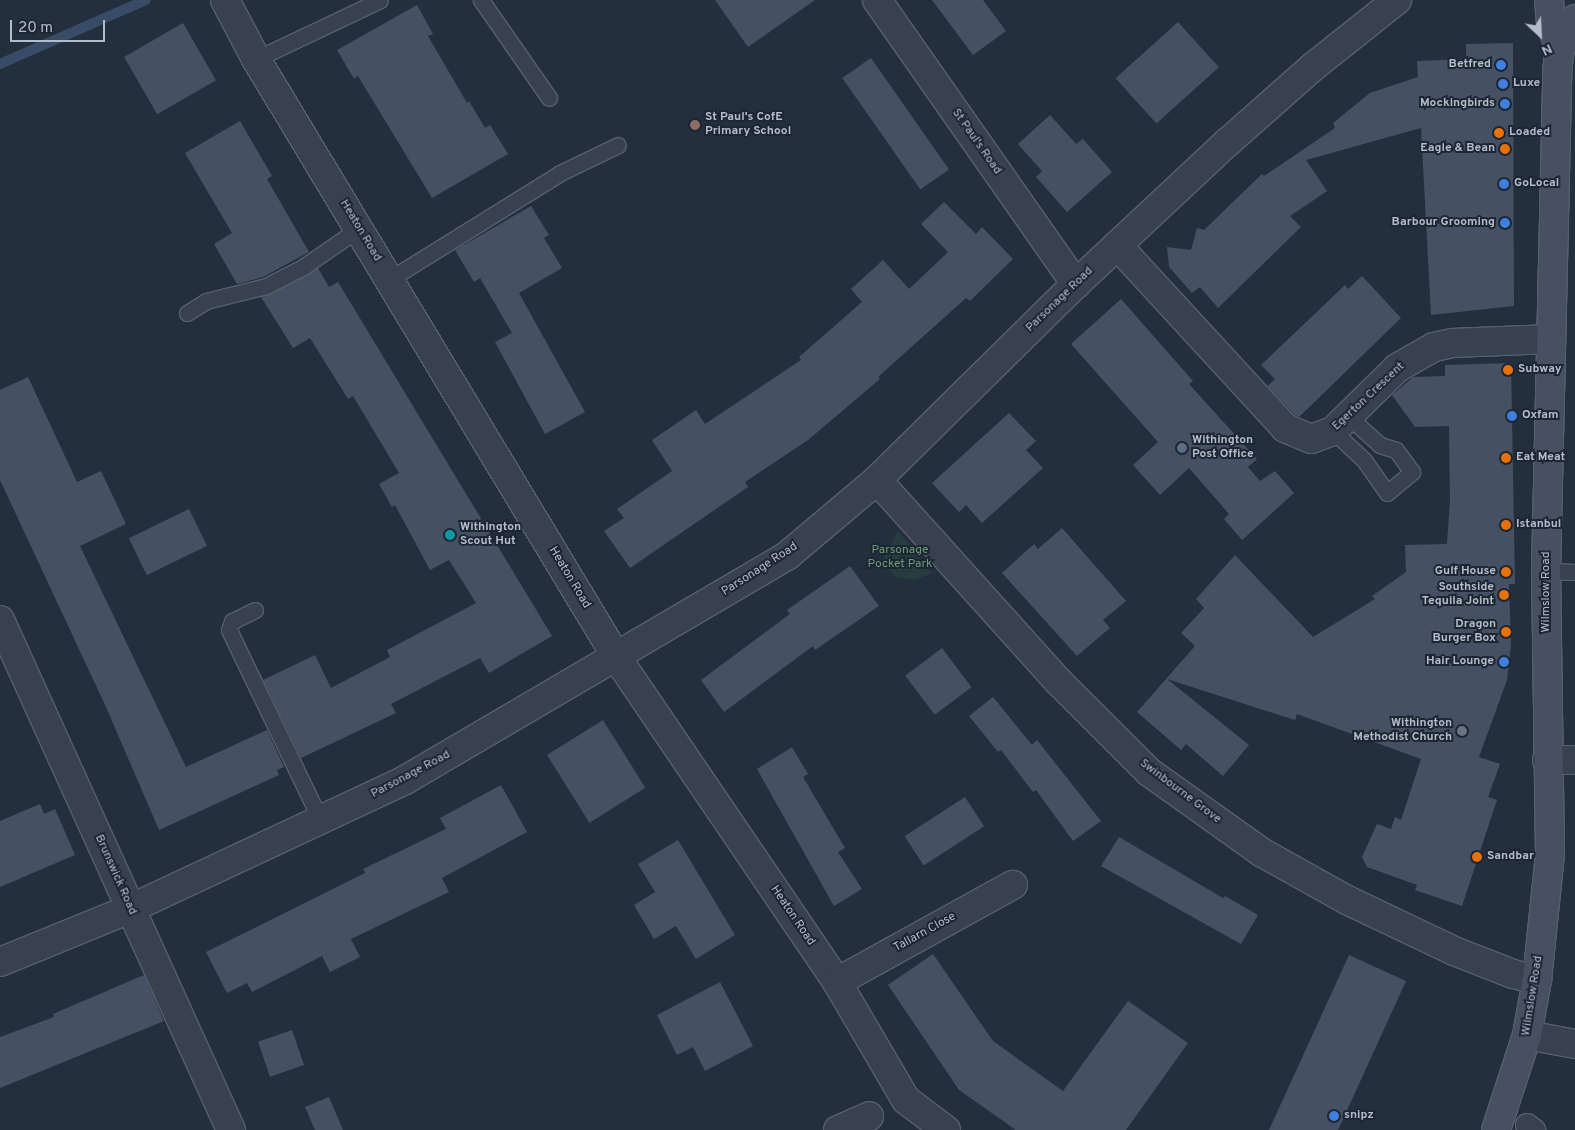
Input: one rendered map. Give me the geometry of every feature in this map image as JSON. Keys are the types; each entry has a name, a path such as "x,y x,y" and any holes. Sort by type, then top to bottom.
{"main road":[{"name":"Wilmslow Road","path":"1549,0 1551,26 1564,64"},
{"name":"Wilmslow Road","path":"1496,1130 1528,1034 1537,980 1550,854 1547,760 1546,571 1551,339 1564,64 1575,19"}],"street":[{"name":"Heaton Road","path":"225,0 256,59 617,658 837,982 906,1100 946,1130"},
{"name":"St Paul's Road","path":"877,0 1076,284"},
{"name":"Parsonage Road","path":"0,962 130,909 405,780 617,658 788,554 877,480 1117,245 1314,66 1397,0"},
{"name":"Egerton Crescent","path":"1117,245 1285,428 1311,439 1341,424 1397,368 1434,347 1453,342 1551,339"},
{"name":"Swinbourne Grove","path":"877,480 1059,682 1149,772 1262,852 1348,900 1454,951 1513,974 1537,980"},
{"name":"Brunswick Road","path":"0,620 231,1130"},
{"path":"1547,760 1575,760"},
{"name":"Tallarn Close","path":"837,982 1013,885"},
{"path":"1528,1034 1575,1044"},
{"path":"838,1130 870,1116"}],"lane":[{"path":"256,59 380,0"},
{"path":"481,0 549,98"},
{"path":"390,280 560,173 618,144"},
{"path":"186,313 206,301 266,286 303,267 358,229"},
{"path":"1341,424 1380,445 1396,450 1412,472 1387,493 1341,424"},
{"path":"1364,460 1380,445"},
{"path":"1546,571 1575,572"},
{"path":"255,610 232,621 228,630 236,650 321,821"}],"green space":[{"name":"Parsonage Pocket Park","path":"898,531 932,573 915,580 895,577 882,561"}],"building":[{"path":"715,0 815,0 748,47"},
{"path":"932,0 983,0 1006,31 973,55"},
{"path":"417,5 433,34 428,36 467,103 469,101 485,128 490,125 508,154 432,198 358,76 354,79 337,50"},
{"path":"1178,22 1219,67 1156,124 1116,78"},
{"path":"183,23 216,80 157,114 124,57"},
{"path":"1513,43 1514,306 1431,315 1421,128 1306,160 1327,191 1290,216 1301,227 1218,308 1200,287 1192,293 1169,267 1167,247 1191,250 1197,228 1204,230 1262,174 1264,176 1335,128 1333,123 1370,93 1418,77 1417,61 1466,59 1466,44"},
{"path":"871,58 949,169 920,189 842,78"},
{"path":"1050,115 1076,144 1083,139 1112,172 1067,212 1036,177 1042,171 1018,144"},
{"path":"240,121 272,176 267,179 309,252 263,277 237,284 214,244 232,233 185,153"},
{"path":"944,202 976,234 982,227 1013,259 970,301 966,298 878,377 880,379 808,440 745,482 748,487 630,568 604,531 624,518 617,509 672,471 652,440 696,410 705,424 801,360 799,357 862,302 851,289 883,260 909,289 948,252 921,224"},
{"path":"531,206 549,235 544,238 562,268 519,293 585,412 545,434 495,342 512,333 480,278 474,282 455,250"},
{"path":"318,268 329,287 338,282 552,636 489,673 480,658 391,704 396,713 301,758 263,680 315,655 331,688 390,657 387,650 476,603 449,560 430,570 395,505 392,507 379,484 399,473 353,396 348,399 310,338 293,348 261,297"},
{"path":"1362,276 1401,318 1299,417 1268,386 1275,379 1261,365 1345,285 1348,289"},
{"path":"1121,299 1193,381 1189,384 1257,459 1248,467 1260,481 1275,471 1294,493 1242,540 1224,519 1229,514 1189,468 1160,495 1133,465 1158,442 1071,344"},
{"path":"1511,363 1515,584 1509,584 1511,646 1507,680 1479,757 1500,764 1488,797 1497,800 1462,906 1415,890 1417,885 1367,867 1362,857 1377,824 1391,829 1395,817 1401,820 1421,759 1297,714 1295,720 1167,679 1249,745 1223,776 1186,744 1181,750 1137,712 1195,646 1181,633 1204,608 1196,599 1235,555 1313,637 1375,599 1372,596 1406,572 1405,545 1447,544 1450,500 1449,426 1415,427 1392,395 1413,377 1445,376 1445,365"},
{"path":"28,377 77,482 101,471 126,524 80,546 186,767 267,730 284,767 277,770 279,775 159,830 106,707 0,480 0,390"},
{"path":"1009,413 1036,441 1026,450 1043,468 982,523 966,505 959,512 932,483"},
{"path":"189,509 207,546 147,575 129,538"},
{"path":"1062,528 1126,601 1103,620 1110,628 1077,656 1002,573 1034,544 1038,549"},
{"path":"850,566 879,606 815,650 813,646 724,712 701,680 790,614 787,610"},
{"path":"942,648 971,687 935,715 905,676"},
{"path":"993,697 1032,745 1037,740 1101,821 1073,841 1036,790 1033,792 1001,750 998,752 969,716"},
{"path":"603,720 645,788 589,823 547,755"},
{"path":"792,747 808,774 803,777 845,848 838,852 862,889 834,906 757,769"},
{"path":"501,785 527,832 442,878 449,892 351,939 360,957 330,972 322,956 252,992 247,983 227,993 206,952 365,873 363,869 446,829 440,818"},
{"path":"965,797 984,826 924,866 905,836"},
{"path":"40,804 44,814 55,809 75,855 0,887 0,821"},
{"path":"1119,837 1223,898 1225,896 1258,915 1241,944 1101,866"},
{"path":"678,840 735,935 696,959 676,926 654,939 634,905 655,892 638,864"},
{"path":"933,954 993,1041 1063,1091 1128,1001 1188,1043 1126,1130 1016,1130 959,1090 888,985"},
{"path":"1349,955 1406,981 1338,1130 1269,1130"},
{"path":"144,975 164,1021 0,1088 0,1037 54,1017 53,1014"},
{"path":"720,982 753,1046 705,1071 693,1047 677,1055 657,1015"},
{"path":"292,1030 304,1065 270,1077 258,1042"},
{"path":"329,1097 343,1130 315,1130 305,1107"}],"waterway":[{"path":"0,64 146,0"}],"place":[{"name":"Betfred","path":"1501,65"},
{"name":"Luxe","path":"1503,84"},
{"name":"Mockingbirds","path":"1505,104"},
{"name":"St Paul's CofE Primary School","path":"695,125"},
{"name":"Loaded","path":"1499,133"},
{"name":"Eagle & Bean","path":"1505,149"},
{"name":"GoLocal","path":"1504,184"},
{"name":"Barbour Grooming","path":"1505,223"},
{"name":"Subway","path":"1508,370"},
{"name":"Oxfam","path":"1512,416"},
{"name":"Withington Post Office","path":"1182,448"},
{"name":"Eat Meat","path":"1506,458"},
{"name":"Istanbul","path":"1506,525"},
{"name":"Withington Scout Hut","path":"450,535"},
{"name":"Gulf House","path":"1506,572"},
{"name":"Southside Tequila Joint","path":"1504,595"},
{"name":"Dragon Burger Box","path":"1506,632"},
{"name":"Hair Lounge","path":"1504,662"},
{"name":"Withington Methodist Church","path":"1462,731"},
{"name":"Sandbar","path":"1477,857"},
{"name":"snipz","path":"1334,1116"}]}
